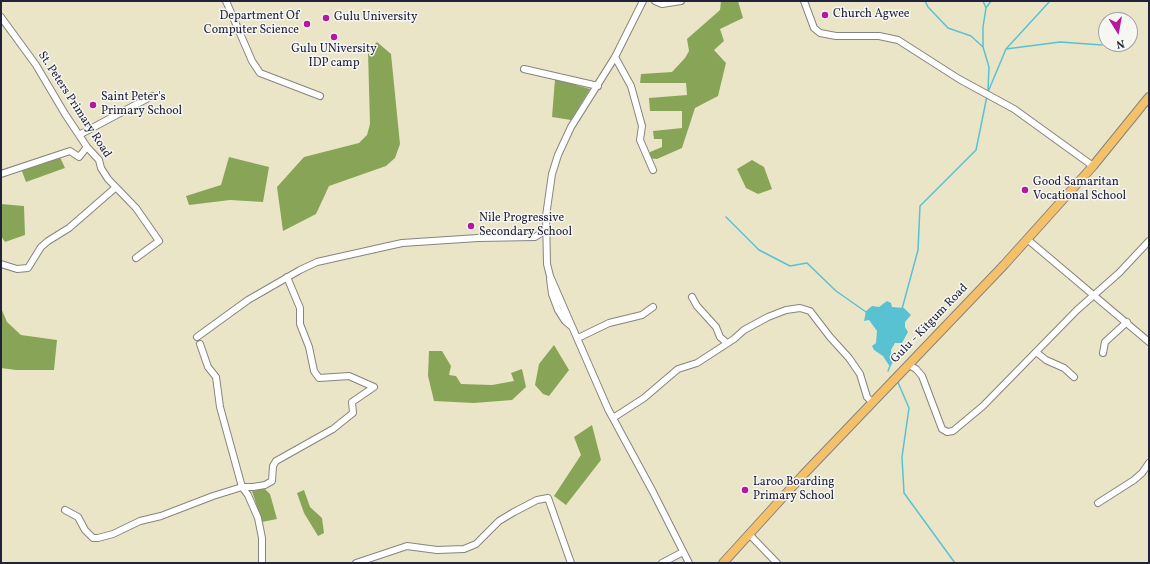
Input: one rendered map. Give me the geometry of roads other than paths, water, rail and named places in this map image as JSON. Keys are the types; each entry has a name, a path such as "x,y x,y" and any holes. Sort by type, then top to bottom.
{"main road":[{"name":"Gulu - Kitgum Road","path":"723,563 872,402 1028,239 1093,166 1149,97"}],"street":[{"path":"226,1 252,61 260,73 320,96"},
{"path":"643,1 615,57 571,127 558,155 549,186 546,230 547,264 552,294 556,305 565,321 573,327 613,418 689,563"},
{"path":"655,1 662,4 681,1"},
{"path":"804,1 812,24 820,33 836,36 879,36 898,40 959,79 1014,109 1093,166"},
{"name":"St. Peters Primary Road","path":"1,17 36,65 87,147 99,160 101,168 116,188 148,224 159,241 136,258"},
{"path":"615,57 631,86 642,126 640,140 653,170"},
{"path":"524,69 598,86"},
{"path":"79,135 152,96"},
{"path":"1,174 70,151 79,157 83,155 87,147"},
{"path":"1,264 17,269 28,268 48,241 69,228 116,188"},
{"path":"197,337 248,300 287,277 317,262 402,243 478,238 535,237 546,230"},
{"path":"535,237 547,245"},
{"path":"1028,239 1149,342"},
{"path":"909,365 916,369 922,376 942,429 950,432 960,427 1077,310 1095,295 1149,241"},
{"path":"65,510 78,517 85,530 93,538 98,538 114,534 140,521 161,516 190,503 242,487 253,488 272,482 273,466 276,461 333,429 353,413 354,401 375,388 357,378 349,376 318,378 314,371 309,347 300,324 300,308 287,277"},
{"path":"692,297 697,306 716,327 720,337 727,343"},
{"path":"578,338 612,322 642,315 653,307"},
{"path":"613,418 644,398 678,369 698,362 768,316 786,310 806,309 810,311 830,337 850,358 860,374 867,397 872,402"},
{"path":"1103,352 1105,342 1127,322"},
{"path":"200,344 208,367 216,377 220,407 242,487 248,495 258,518 262,538 262,563"},
{"path":"1036,352 1046,360 1064,368 1074,377"},
{"path":"1098,503 1134,480 1142,473 1149,463"},
{"path":"356,563 407,546 437,550 464,549 476,544 499,521 537,500 548,498 570,563"},
{"path":"750,534 777,563"},
{"path":"662,563 683,552"}],"water":[{"path":"887,301 891,303 892,307 904,308 911,315 905,322 905,327 908,332 902,343 895,343 891,350 893,362 890,367 883,356 874,350 872,346 876,343 877,331 869,320 864,321 866,311 872,306 879,307"}],"waterway":[{"path":"925,1 928,7 948,28 971,36 983,47 989,67 988,90"},
{"path":"983,1 986,8"},
{"path":"983,47 983,27 986,8 991,1"},
{"path":"988,92 1006,49 1050,1"},
{"path":"1006,49 1060,42 1098,45"},
{"path":"902,309 918,250 920,206 976,150 987,96"},
{"path":"726,217 759,250 790,266 807,263 836,291 866,312"},
{"path":"888,371 890,366"},
{"path":"897,380 909,408 902,457 904,493 955,563"}],"place":[{"name":"Church Agwee","path":"825,15"},
{"name":"Gulu University","path":"326,18"},
{"name":"Department Of Computer Science","path":"307,24"},
{"name":"Gulu UNiversity IDP camp","path":"334,37"},
{"name":"Saint Peter's Primary School","path":"93,105"},
{"name":"Good Samaritan Vocational School","path":"1025,190"},
{"name":"Nile Progressive Secondary School","path":"471,226"},
{"name":"Laroo Boarding Primary School","path":"745,490"}]}
